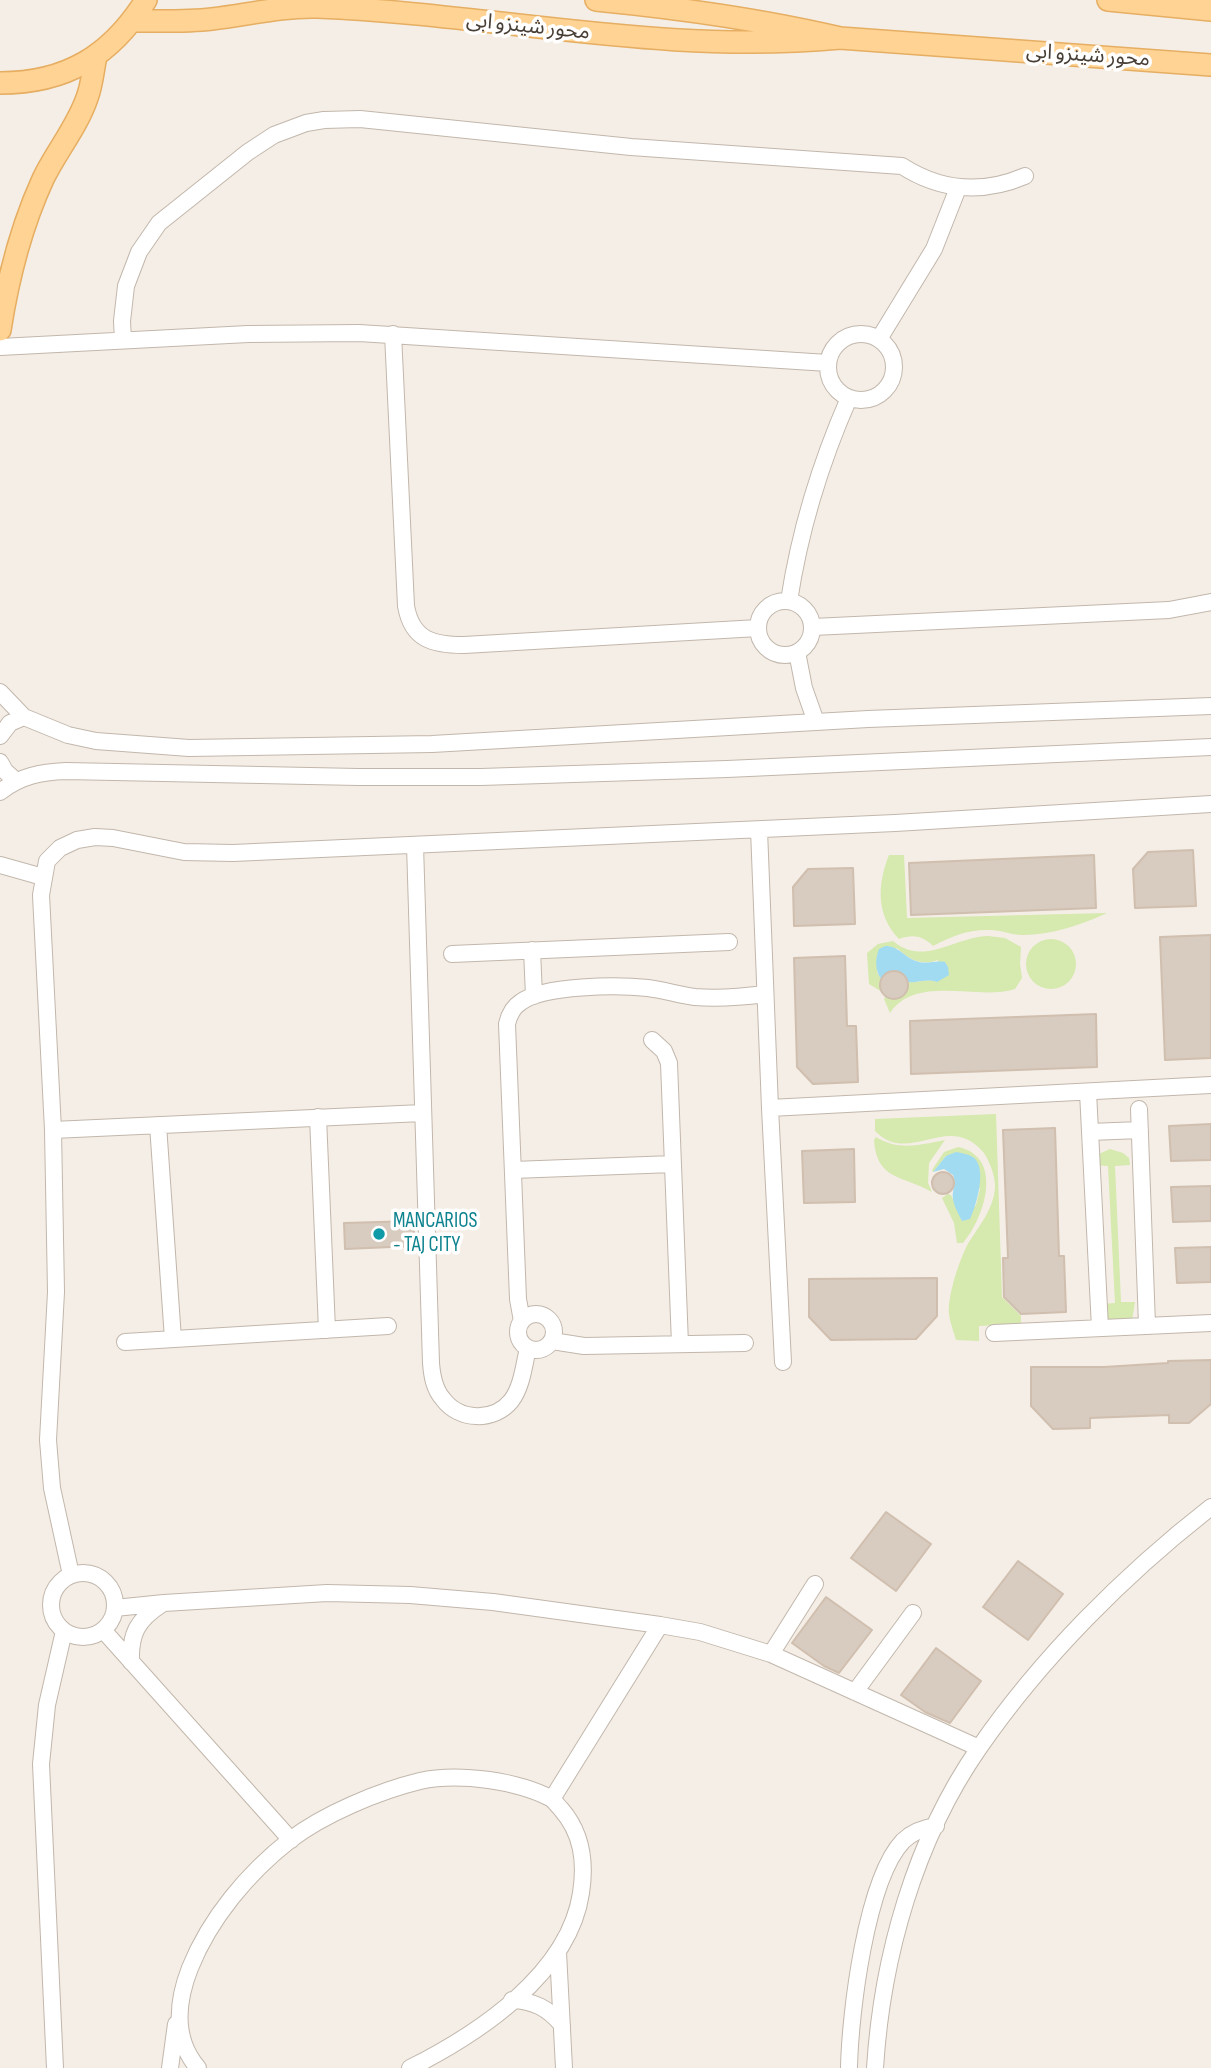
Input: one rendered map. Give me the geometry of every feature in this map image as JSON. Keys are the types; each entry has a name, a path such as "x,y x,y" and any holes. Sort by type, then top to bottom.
{"main road":[{"path":"0,83 26,82 74,69 116,40 133,21 146,0"},
{"name":"محور شينزو ابى","path":"596,0 789,26 839,38"},
{"path":"1108,0 1211,10"},
{"name":"محور شينزو ابى","path":"133,21 213,19 282,4 384,11 606,36 679,41 765,44 839,38 1211,65"},
{"path":"0,330 16,254 30,210 44,178 87,99 96,56"}],"street":[{"path":"123,340 123,304 129,277 139,252 159,223 261,143 289,129 324,120 360,119 631,147 902,166 929,180 958,188 999,186 1025,176"},
{"path":"880,339 934,249 958,188"},
{"path":"0,347 259,333 393,334 828,363"},
{"path":"393,334 407,606 412,627 423,637 446,645 464,645 758,628"},
{"path":"864,334 880,339 891,351 894,359 891,382 873,398 849,398 835,388 830,380 828,363 834,347 847,337 864,334"},
{"path":"789,601 805,517 832,437 849,398"},
{"path":"789,601 808,612 813,627 808,642 797,652 782,654 768,648 758,628 767,608 773,603 789,601"},
{"path":"813,627 1169,610 1211,602"},
{"path":"797,652 804,688 816,722"},
{"path":"0,692 24,717 54,731 82,738 188,748 432,744 816,722 1211,706"},
{"path":"0,736 10,723 24,717"},
{"path":"0,792 16,780 42,772 66,771 358,777 604,774 1211,747"},
{"path":"0,762 5,771 16,780"},
{"path":"71,1575 52,1488 48,1440 56,1302 53,1130 41,895 47,861 60,848 95,836 184,852 233,853 759,830 1211,804"},
{"path":"759,830 769,1108 783,1362"},
{"path":"415,845 431,1363 436,1388 452,1408 463,1414 476,1417 500,1410 510,1402 517,1391 528,1348"},
{"path":"0,865 43,877"},
{"path":"452,954 729,942"},
{"path":"532,950 534,996"},
{"path":"528,1348 518,1336 522,1321 518,1299 506,1024 516,1005 534,996 573,989 650,988 695,997 717,998 765,994"},
{"path":"652,1040 664,1051 668,1063 680,1344"},
{"path":"769,1108 1211,1085"},
{"path":"1087,1092 1100,1328"},
{"path":"1139,1109 1147,1325"},
{"path":"53,1130 422,1113"},
{"path":"318,1118 327,1330"},
{"path":"158,1125 173,1339"},
{"path":"1090,1132 1140,1130"},
{"path":"513,1170 673,1164"},
{"path":"522,1321 536,1314 546,1317 554,1331 552,1341 544,1348 528,1348"},
{"path":"994,1333 1211,1323"},
{"path":"125,1342 388,1326"},
{"path":"552,1341 584,1346 745,1343"},
{"path":"876,2068 889,1965 901,1917 916,1871 936,1826 979,1748 1051,1658 1086,1620 1142,1565 1211,1507"},
{"path":"84,1573 96,1576 107,1584 113,1595 115,1608 111,1620 103,1630 90,1636 77,1637 64,1631 55,1621 50,1608 52,1594 60,1583 71,1575 84,1573"},
{"path":"771,1654 815,1584"},
{"path":"115,1608 164,1602 327,1593 410,1595 493,1602 660,1625 700,1632 771,1654 979,1748"},
{"path":"131,1662 131,1644 137,1627 148,1613 164,1602"},
{"path":"855,1692 913,1614"},
{"path":"552,1799 660,1625"},
{"path":"103,1630 291,1840"},
{"path":"55,2068 41,1764 47,1705 64,1631"},
{"path":"170,2068 183,1986 195,1954 245,1882 291,1840 329,1816 380,1794 422,1780 477,1778 510,1783 552,1799 569,1819 581,1843 584,1870 580,1902 570,1932 537,1978 477,2030 410,2068"},
{"path":"849,2068 858,1970 880,1886 891,1858 904,1839 914,1832 936,1826"},
{"path":"558,1952 565,2068"},
{"path":"512,2000 527,2001 540,2006 562,2025"},
{"path":"179,2014 183,2039 198,2068"}],"green space":[{"path":"889,855 904,855 907,918 1107,913 1044,933 1023,935 994,930 975,931 954,936 933,946 917,937 899,939 886,920 881,899 882,877"},
{"path":"988,936 1005,938 1021,947 1022,978 1015,989 1000,992 931,991 915,994 901,1001 890,1013 884,999 886,996 899,997 906,991 908,982 937,982 938,960 916,961 897,948 877,972 881,979 882,992 869,984 867,953 878,944 893,941 905,948 928,951"},
{"path":"1051,939 1068,947 1076,964 1068,981 1051,989 1034,981 1026,964 1034,947"},
{"path":"996,1114 1002,1297 1021,1316 1021,1324 979,1326 979,1341 956,1340 949,1314 950,1298 965,1249 992,1203 994,1175 984,1153 970,1141 957,1136 902,1144 888,1141 875,1131 875,1119"},
{"path":"876,1137 901,1145 945,1140 929,1163 928,1183 932,1192 886,1170 876,1153"},
{"path":"958,1147 973,1153 982,1163 986,1175 983,1205 963,1243 957,1243 954,1223 942,1198 951,1195 962,1220 976,1205 980,1189 946,1156 933,1172 932,1170 944,1152"},
{"path":"1110,1149 1129,1158 1130,1165 1115,1166 1121,1302 1135,1302 1132,1321 1108,1324 1101,1304 1115,1303 1108,1166 1093,1165 1099,1154"}],"water":[{"path":"885,946 920,962 945,962 949,975 937,982 908,982 903,974 891,971 881,979 876,961 879,949"},
{"path":"956,1152 973,1157 980,1169 975,1205 970,1219 962,1221 953,1199 953,1175 944,1169 933,1172 946,1156"}],"building":[{"path":"1193,850 1196,906 1135,908 1133,869 1148,852"},
{"path":"1094,855 1096,908 911,915 909,863"},
{"path":"853,868 855,924 794,926 793,887 808,869"},
{"path":"1211,935 1211,1058 1165,1060 1160,937"},
{"path":"845,956 847,1026 856,1026 858,1082 813,1084 797,1067 794,958"},
{"path":"894,971 904,975 908,985 904,995 894,999 884,995 880,985 884,975"},
{"path":"1096,1014 1097,1067 911,1074 910,1021"},
{"path":"1211,1124 1211,1160 1171,1161 1169,1126"},
{"path":"1055,1128 1059,1256 1064,1256 1066,1312 1021,1314 1004,1297 1003,1258 1008,1258 1003,1130"},
{"path":"854,1149 855,1202 804,1203 802,1151"},
{"path":"943,1172 951,1175 954,1183 951,1191 943,1194 935,1191 932,1183 935,1175"},
{"path":"1211,1186 1211,1221 1173,1222 1171,1187"},
{"name":"MANCARIOS - TAJ CITY","path":"413,1221 415,1246 345,1249 344,1223"},
{"path":"1211,1247 1211,1282 1177,1283 1175,1248"},
{"path":"937,1278 937,1316 916,1339 831,1340 809,1317 809,1279"},
{"path":"1211,1360 1211,1404 1189,1423 1169,1423 1169,1415 1090,1418 1090,1428 1053,1429 1031,1406 1031,1367 1104,1367"},
{"path":"886,1512 931,1544 896,1591 851,1558"},
{"path":"1018,1561 1063,1594 1028,1640 983,1607"},
{"path":"826,1597 872,1630 839,1673 824,1666 792,1643"},
{"path":"936,1648 981,1681 950,1723 925,1712 901,1695"}],"place":[{"name":"MANCARIOS - TAJ CITY","path":"379,1234"}]}
